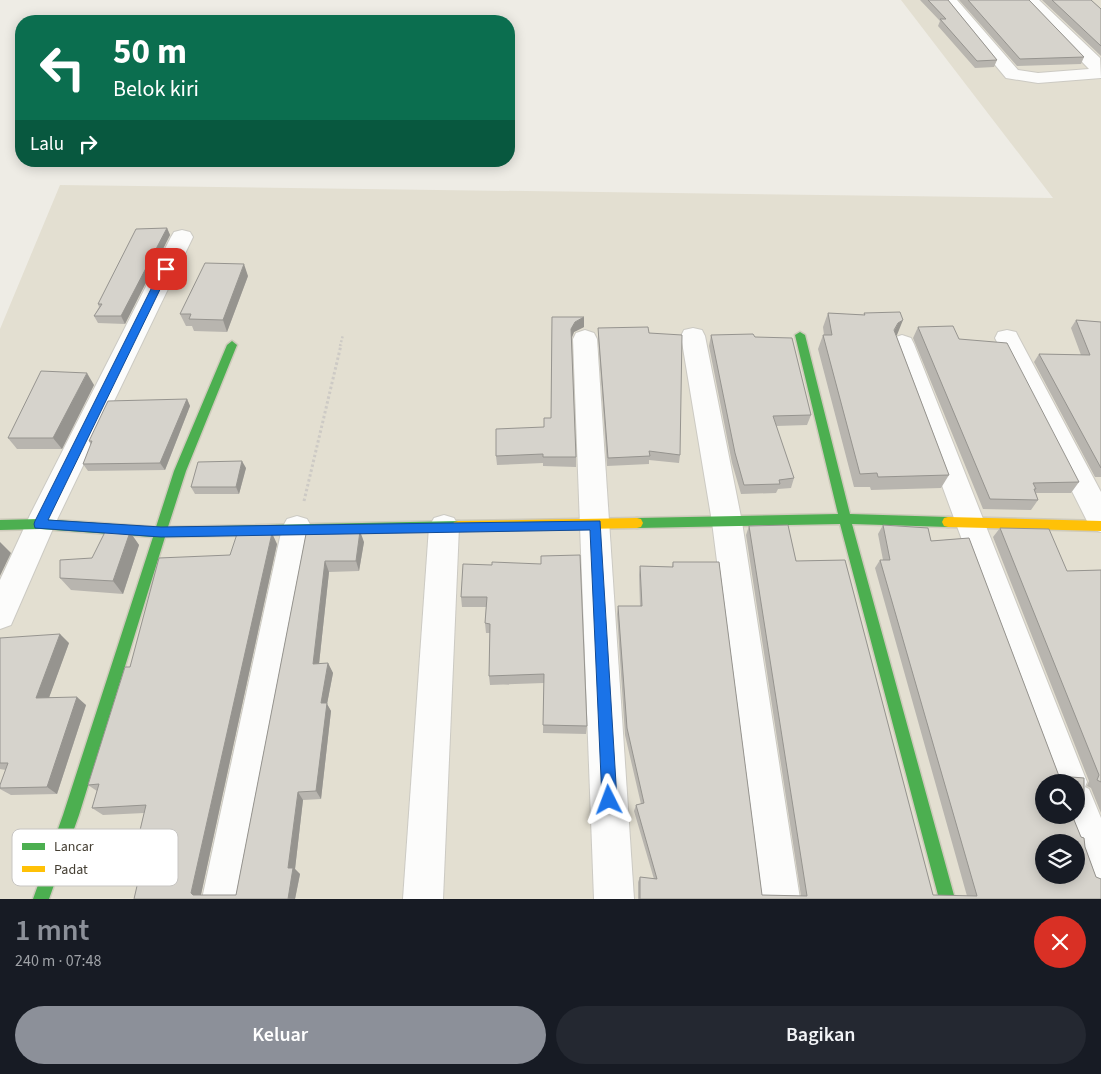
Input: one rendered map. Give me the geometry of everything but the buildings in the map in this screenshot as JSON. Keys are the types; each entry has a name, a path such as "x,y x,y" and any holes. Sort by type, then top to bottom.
{"street":[{"path":"949,0 1012,74 1038,78 1096,74 1099,72 1094,62 1030,0"},
{"path":"0,615 40,524 182,237"},
{"path":"800,334 844,519 947,899"},
{"path":"693,336 727,522 780,899"},
{"path":"1007,338 1101,520"},
{"path":"585,339 614,899"},
{"path":"902,344 1066,774"},
{"path":"66,829 180,470 232,345"},
{"path":"0,525 40,524 161,532 844,519 1101,526"},
{"path":"222,899 298,528"},
{"path":"423,899 444,528"},
{"path":"1084,824 1101,867"},
{"path":"41,899 46,886"}],"path":[{"path":"298,528 343,336"}],"shaded area":[{"path":"901,0 1101,0 1101,899 0,899 0,329 60,185 1053,198"}],"traffic: fast":[{"path":"800,335 845,519 947,899"},
{"path":"66,829 180,471 232,345"},
{"path":"637,523 845,519 948,522"},
{"path":"0,525 40,524 161,532 458,526"},
{"path":"41,899 46,886"}],"traffic: slow":[{"path":"948,522 1101,526"},
{"path":"458,526 637,523"}],"route":[{"path":"166,269 40,524 161,532 298,528 596,525 609,800"}]}
